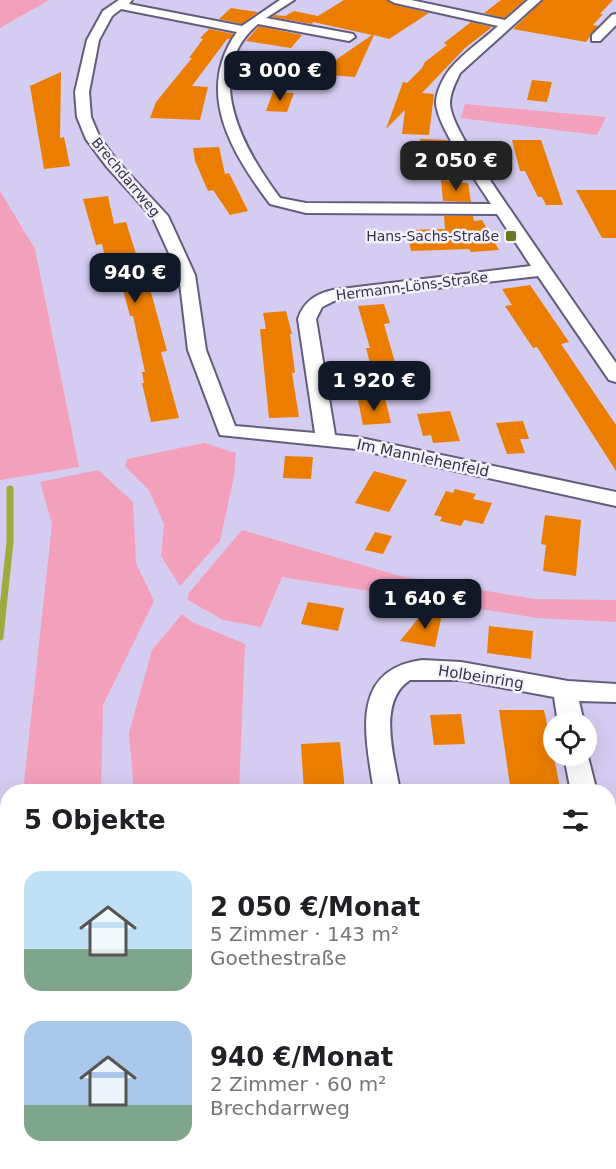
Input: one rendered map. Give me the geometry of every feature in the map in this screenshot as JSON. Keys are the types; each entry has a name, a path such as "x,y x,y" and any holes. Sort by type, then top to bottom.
{"street":[{"path":"288,0 250,25 231,52 225,75 223,99 234,131 275,201 306,208 501,209"},
{"path":"395,0 505,24"},
{"path":"535,0 505,24 455,71 446,88 443,104 448,120 468,157 501,209 616,376"},
{"path":"122,2 250,25 349,37"},
{"name":"Brechdarrweg","path":"122,2 107,14 93,40 82,92 84,117 99,148 160,216 187,274 197,350 227,431"},
{"path":"596,38 616,18"},
{"name":"Hermann-Löns-Straße","path":"326,438 307,319 310,309 318,301 333,295 542,270"},
{"name":"Im Mannlehenfeld","path":"227,431 326,438 356,443 616,499"},
{"name":"Holbeinring","path":"386,784 378,726 383,695 394,678 406,671 428,669 564,690 616,693"},
{"path":"564,690 569,712"},
{"path":"579,766 582,784"}],"shaded area":[{"path":"0,0 49,0 0,28"},
{"path":"465,104 606,117 597,135 461,118"},
{"path":"0,191 35,249 79,467 0,480"},
{"path":"204,443 236,453 234,476 220,541 180,586 161,556 164,524 149,490 125,466 127,459"},
{"path":"98,470 133,502 136,563 154,601 103,705 101,784 24,784 52,524 40,482"},
{"path":"242,530 400,576 534,599 616,600 616,622 537,618 282,577 261,627 223,620 188,600 188,594"},
{"path":"182,614 192,622 245,644 239,784 133,784 129,733 152,650"}],"building":[{"path":"344,0 387,0 395,5 429,13 389,39 374,35 355,77 329,75 337,59 372,35 313,22 312,24 272,17 285,16 294,11 318,16"},
{"path":"501,0 525,0 504,18 484,13"},
{"path":"543,0 613,0 600,14 603,14 593,25 598,26 586,42 513,29"},
{"path":"231,8 258,12 242,24 219,19"},
{"path":"471,22 492,27 465,48 422,93 434,94 429,135 402,134 405,110 386,129 403,82 407,83 425,62 447,45 444,43"},
{"path":"259,26 302,35 291,48 246,41"},
{"path":"209,29 234,34 231,39 227,39 192,86 208,87 200,120 150,118 156,102 192,58 189,58 203,39 200,38"},
{"path":"61,72 60,138 64,137 70,166 44,169 30,86"},
{"path":"532,80 552,82 547,102 527,100"},
{"path":"273,92 294,93 287,112 266,111"},
{"path":"420,139 447,140 444,162 416,161"},
{"path":"512,140 541,140 563,205 546,205 542,197 538,197 525,171 520,171"},
{"path":"219,147 225,174 229,173 248,211 230,215 213,190 208,191 195,161 193,148"},
{"path":"441,180 468,183 471,202 443,201"},
{"path":"576,190 616,190 616,238 602,238"},
{"path":"108,196 114,224 126,222 136,254 145,253 151,274 146,274 167,351 161,352 179,418 151,422 142,383 144,383 142,372 145,372 133,316 130,316 120,278 110,279 102,244 96,245 83,199"},
{"path":"444,216 473,216 474,221 482,220 499,250 411,251 406,230 445,229"},
{"path":"530,285 569,342 561,344 616,425 616,471 537,347 533,348 505,306 512,305 502,289"},
{"path":"384,304 390,323 384,324 396,366 371,367 366,348 370,348 358,306"},
{"path":"286,311 292,334 290,334 295,373 292,373 299,417 269,418 260,329 266,329 263,313"},
{"path":"385,398 391,423 363,425 358,400"},
{"path":"450,411 460,441 433,443 431,435 423,436 417,414"},
{"path":"523,421 529,439 520,439 525,453 507,454 496,423"},
{"path":"285,456 313,457 311,479 283,478"},
{"path":"374,471 407,480 389,512 355,503"},
{"path":"455,489 476,494 473,499 492,503 483,524 464,520 461,526 440,521 442,517 434,515 446,491 453,493"},
{"path":"545,515 581,520 576,576 543,571 546,545 541,544"},
{"path":"375,532 392,536 383,554 365,550"},
{"path":"308,602 344,608 338,631 301,624"},
{"path":"425,610 442,614 435,647 400,641"},
{"path":"489,626 533,631 531,659 487,653"},
{"path":"499,710 544,710 543,766 556,766 559,784 510,784"},
{"path":"461,714 465,744 434,745 430,715"},
{"path":"340,742 344,784 304,784 301,744"}],"waterway":[{"path":"0,637 10,542 10,489"}],"place":[{"name":"Hans-Sachs-Straße","path":"511,236"}]}
